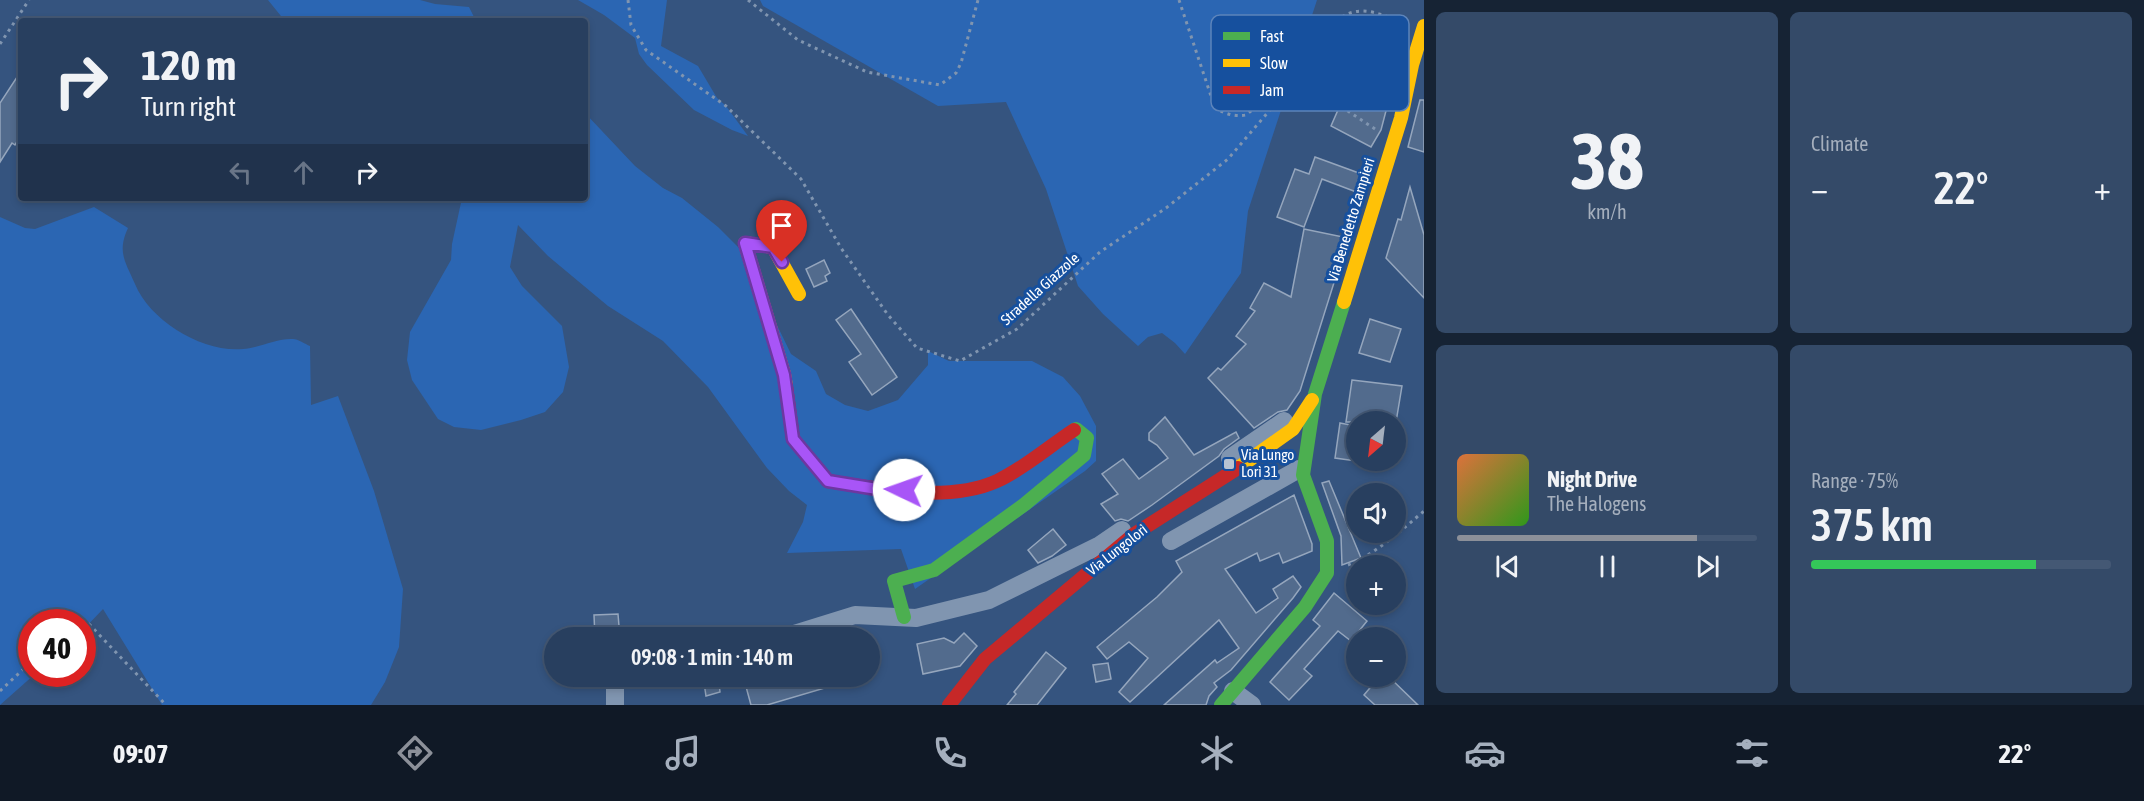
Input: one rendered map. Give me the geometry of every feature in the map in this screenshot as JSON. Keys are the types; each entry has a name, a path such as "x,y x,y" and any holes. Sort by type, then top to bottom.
{"street":[{"name":"Via Benedetto Zampieri","path":"1409,92 1420,56 1423,30"},
{"name":"Via Benedetto Zampieri","path":"1327,573 1327,541 1295,463 1312,400 1403,111"},
{"path":"799,294 773,247 745,243 784,375 793,439 828,481 883,490 945,490 987,485 1017,469 1055,441 1077,429 1088,438 1084,455 1025,504 934,570 894,581 904,617"},
{"name":"Via Benedetto Zampieri","path":"1268,448 1293,429 1312,400"},
{"name":"Via Lungolorì","path":"816,627 855,615 916,618 989,600 1100,545 1312,400"},
{"name":"Via Lungolorì","path":"949,705 985,659 1133,535 1268,448"},
{"path":"1171,541 1295,463 1268,448"},
{"path":"1221,705 1305,607 1327,573"},
{"path":"1233,691 1252,705"}],"path":[{"path":"0,44 28,0"},
{"name":"Stradella Giazzole","path":"628,0 631,25 646,50 726,106 801,179 841,248 888,315 917,348 960,361 1017,329 1100,252 1166,208 1228,159 1269,111"},
{"path":"748,0 798,40 867,72 940,85 956,73 961,63 978,0"},
{"path":"1179,0 1211,96"},
{"path":"1345,15 1361,10 1383,15"},
{"path":"1409,25 1423,30"},
{"path":"1220,111 1227,115 1246,115 1251,111"},
{"name":"Stradella Giazzole","path":"1348,111 1394,141"},
{"path":"1327,573 1358,562 1424,511"},
{"path":"96,631 166,705"},
{"path":"0,691 18,675"}],"shaded area":[{"path":"268,0 420,0 435,4 469,7 474,18 283,18"},
{"path":"578,0 667,0 661,46 698,66 717,98 726,106 748,136 694,110 647,65 639,54 635,38 604,15"},
{"path":"760,0 1317,0 1312,15 1211,15 1211,111 1281,111 1248,211 1241,273 1185,354 1162,333 1148,337 1138,346 1103,314 1078,286 1046,189 1006,102 938,106 763,6"},
{"path":"588,116 635,166 663,188 682,198 718,227 740,249 791,354 816,371 826,394 845,405 868,411 898,400 928,365 928,351 949,361 1032,361 1063,377 1080,396 1096,426 1096,461 1085,471 915,589 901,549 787,553 803,522 807,505 789,491 767,468 708,387 663,341 608,306 548,256 518,225 510,267 522,286 562,326 569,367 563,392 545,412 481,430 454,427 438,419 412,380 407,360 410,332 451,260 461,201 588,201"},
{"path":"94,207 128,228 123,244 125,263 142,298 165,322 180,332 211,346 227,349 249,348 287,339 295,339 310,346 311,405 338,396 374,491 403,589 399,647 385,682 371,705 162,705 103,609 96,616 96,609 18,609 18,687 20,687 0,705 0,217 25,228 35,229"}],"building":[{"path":"18,76 18,140 15,145 12,143 0,162 0,103"},
{"path":"1420,100 1424,100 1424,152 1408,147"},
{"path":"1338,111 1386,111 1381,130 1371,147 1331,126"},
{"path":"1315,157 1367,176 1359,193 1322,179 1304,227 1277,217 1295,169 1309,174"},
{"path":"1410,187 1424,235 1424,298 1386,258 1398,219 1401,220"},
{"path":"1304,229 1348,238 1300,391 1287,410 1278,412 1254,428 1208,378 1218,368 1221,370 1246,344 1236,336 1255,311 1250,308 1264,283 1291,297"},
{"path":"824,260 830,273 825,276 827,281 814,287 806,269"},
{"path":"851,309 897,377 872,395 849,362 861,354 836,320"},
{"path":"1370,319 1401,329 1390,362 1359,353"},
{"path":"1352,380 1402,386 1398,411 1348,411"},
{"path":"1165,417 1194,455 1236,432 1239,438 1224,449 1219,456 1152,505 1128,521 1121,519 1115,521 1101,504 1118,494 1102,474 1123,459 1139,479 1168,458 1157,445 1149,440 1149,433"},
{"path":"1340,423 1346,424 1346,460 1335,458"},
{"path":"1329,481 1346,522 1346,543 1355,543 1360,555 1346,555 1346,564 1342,565 1341,536 1322,483"},
{"path":"1294,495 1312,544 1312,551 1283,563 1279,553 1260,561 1257,553 1225,569 1256,613 1278,598 1273,589 1293,576 1301,587 1293,598 1231,670 1214,683 1217,687 1209,696 1206,705 1164,705 1215,660 1217,663 1239,648 1219,620 1130,702 1119,692 1148,658 1129,642 1107,659 1097,647 1157,597 1182,572 1176,561"},
{"path":"1053,529 1066,545 1038,563 1028,550"},
{"path":"1334,593 1346,603 1346,615 1360,615 1367,621 1362,627 1346,627 1346,637 1338,631 1304,669 1312,676 1289,700 1270,682 1320,626 1313,620"},
{"path":"618,614 619,627 595,627 594,615"},
{"path":"964,633 977,646 960,666 923,674 917,644 944,638 954,643"},
{"path":"1046,652 1066,668 1037,705 1007,705 1016,694 1014,692"},
{"path":"1108,663 1111,679 1096,682 1093,665"},
{"path":"705,687 719,687 720,692 706,696"},
{"path":"746,687 828,687 767,705 751,705"},
{"path":"1371,687 1399,687 1418,705 1375,705 1364,695"}],"traffic: fast":[{"path":"1221,705 1305,607 1327,573 1327,541 1303,475 1315,394 1344,302"},
{"path":"904,617 894,581 934,570 1025,504 1084,455 1087,438 1076,429 1074,430"}],"traffic: slow":[{"path":"1409,79 1424,26"},
{"path":"1344,302 1402,111"},
{"path":"786,386 745,243 773,247 799,294"},
{"path":"1238,468 1293,429 1312,400"}],"traffic: jam":[{"path":"786,386 793,439 828,481 913,492 936,493 978,488 1017,470 1074,430"},
{"path":"949,705 985,659 1133,535 1238,468"}],"place":[{"name":"Via Lungo Lorì 31","path":"1229,464"}],"route":[{"path":"782,262 773,247 745,243 784,375 793,439 828,481 883,490 904,490"}]}
